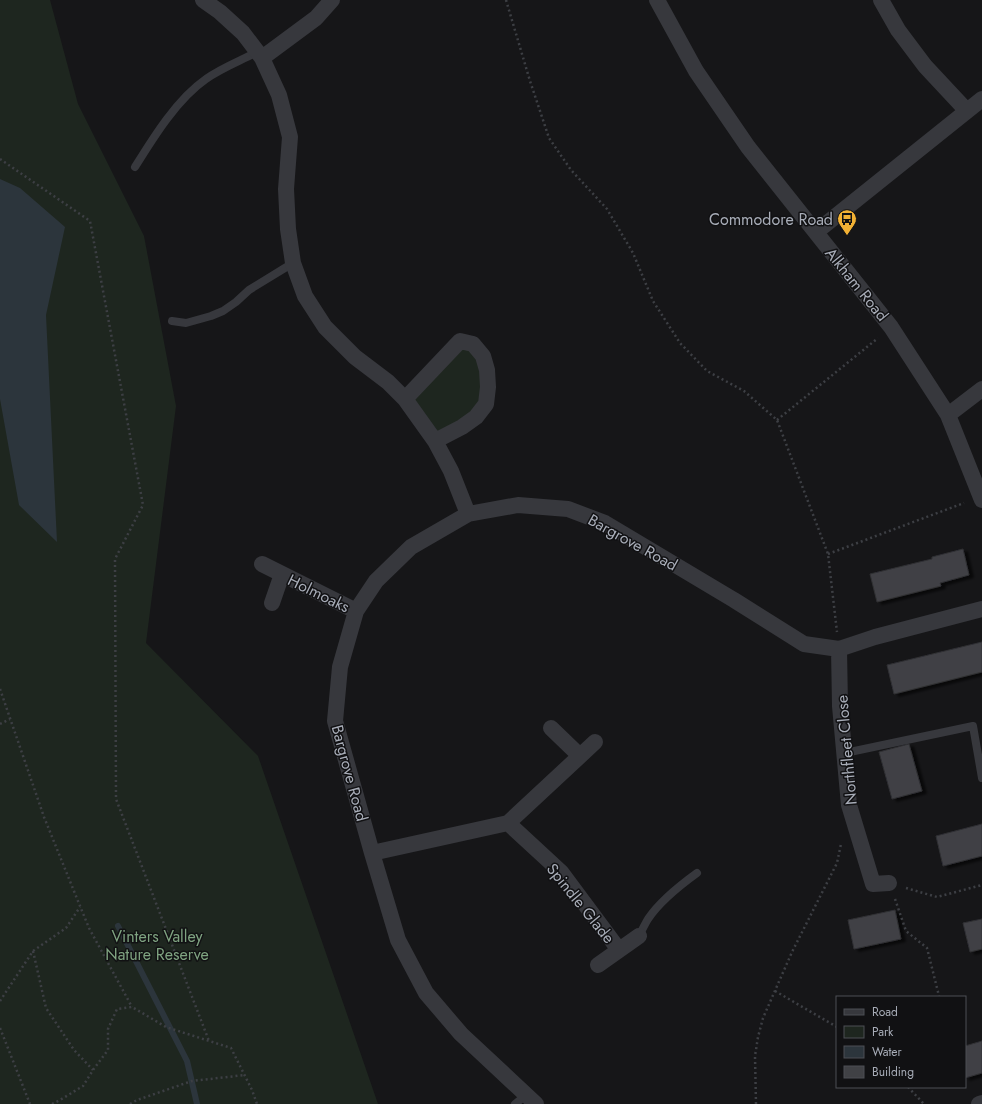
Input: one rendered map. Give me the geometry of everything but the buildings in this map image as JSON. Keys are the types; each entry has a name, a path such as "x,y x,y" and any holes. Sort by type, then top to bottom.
{"street":[{"path":"203,0 220,12 243,34 260,55 279,95 290,137 286,190 288,229 293,263 305,296 325,327 355,357 388,382 405,398 435,441 451,471 468,514"},
{"path":"260,55 316,18 332,0"},
{"name":"Alkham Road","path":"657,0 696,71 748,147 891,327 948,415 982,498"},
{"path":"881,0 898,30 925,66 967,111"},
{"path":"816,232 982,99"},
{"path":"405,398 460,342 473,344 483,356 487,370 488,387 486,404 476,417 462,427 435,441"},
{"path":"948,415 982,389"},
{"name":"Bargrove Road","path":"526,1101 461,1034 426,993 398,940 372,853 335,721 340,667 356,611 376,581 411,547 468,514 518,505 568,509 605,523 734,600 804,644 839,649"},
{"name":"Holmoaks","path":"262,564 356,611"},
{"name":"Holmoaks","path":"272,602 282,574"},
{"path":"839,649 875,637 982,610"},
{"name":"Northfleet Close","path":"839,649 840,706 849,804 873,884 889,883"},
{"path":"551,728 580,756"},
{"path":"372,853 508,823 595,742"},
{"name":"Spindle Glade","path":"508,823 561,872 619,950"},
{"name":"Spindle Glade","path":"598,965 639,936"}],"lane":[{"path":"135,167 151,140 189,93 206,79 230,66 260,55"},
{"path":"172,321 186,323 223,311 249,290 293,263"},
{"path":"845,753 973,726 982,778"},
{"path":"639,936 656,908 685,881 696,873"}],"path":[{"path":"506,0 549,138 572,170 607,209 633,253 653,301 680,343 707,370 744,391 777,420 828,554 839,649"},
{"path":"0,159 90,221 143,505 115,559 116,799 210,1041"},
{"path":"777,420 891,327"},
{"path":"828,554 982,498"},
{"path":"0,689 44,818 89,928 132,1007 166,1028 231,1048 257,1104"},
{"path":"0,724 10,719"},
{"path":"756,1104 755,1056 763,1018 792,952 837,863 841,841"},
{"path":"889,883 937,897 982,884"},
{"path":"889,883 906,931 927,948 939,996"},
{"path":"0,1001 33,950 66,928 80,906"},
{"path":"33,950 46,1008 74,1050 93,1070"},
{"path":"774,991 836,1026"},
{"path":"52,1104 83,1086 108,1050 108,1029 117,1009 132,1007"},
{"path":"0,1028 30,1104"},
{"path":"130,1104 137,1100 192,1081 245,1076"},
{"path":"909,1088 924,1104"}],"green space":[{"name":"Vinters Valley Nature Reserve","path":"0,0 50,0 78,104 144,236 176,406 146,643 258,756 378,1104 0,1104"},
{"path":"460,341 483,356 486,404 435,441 405,399"}],"water":[{"path":"0,179 20,188 65,227 46,315 57,542 19,505 0,399"}],"waterway":[{"path":"118,926 187,1061 197,1104"}],"place":[{"name":"Commodore Road","path":"847,236"}]}
